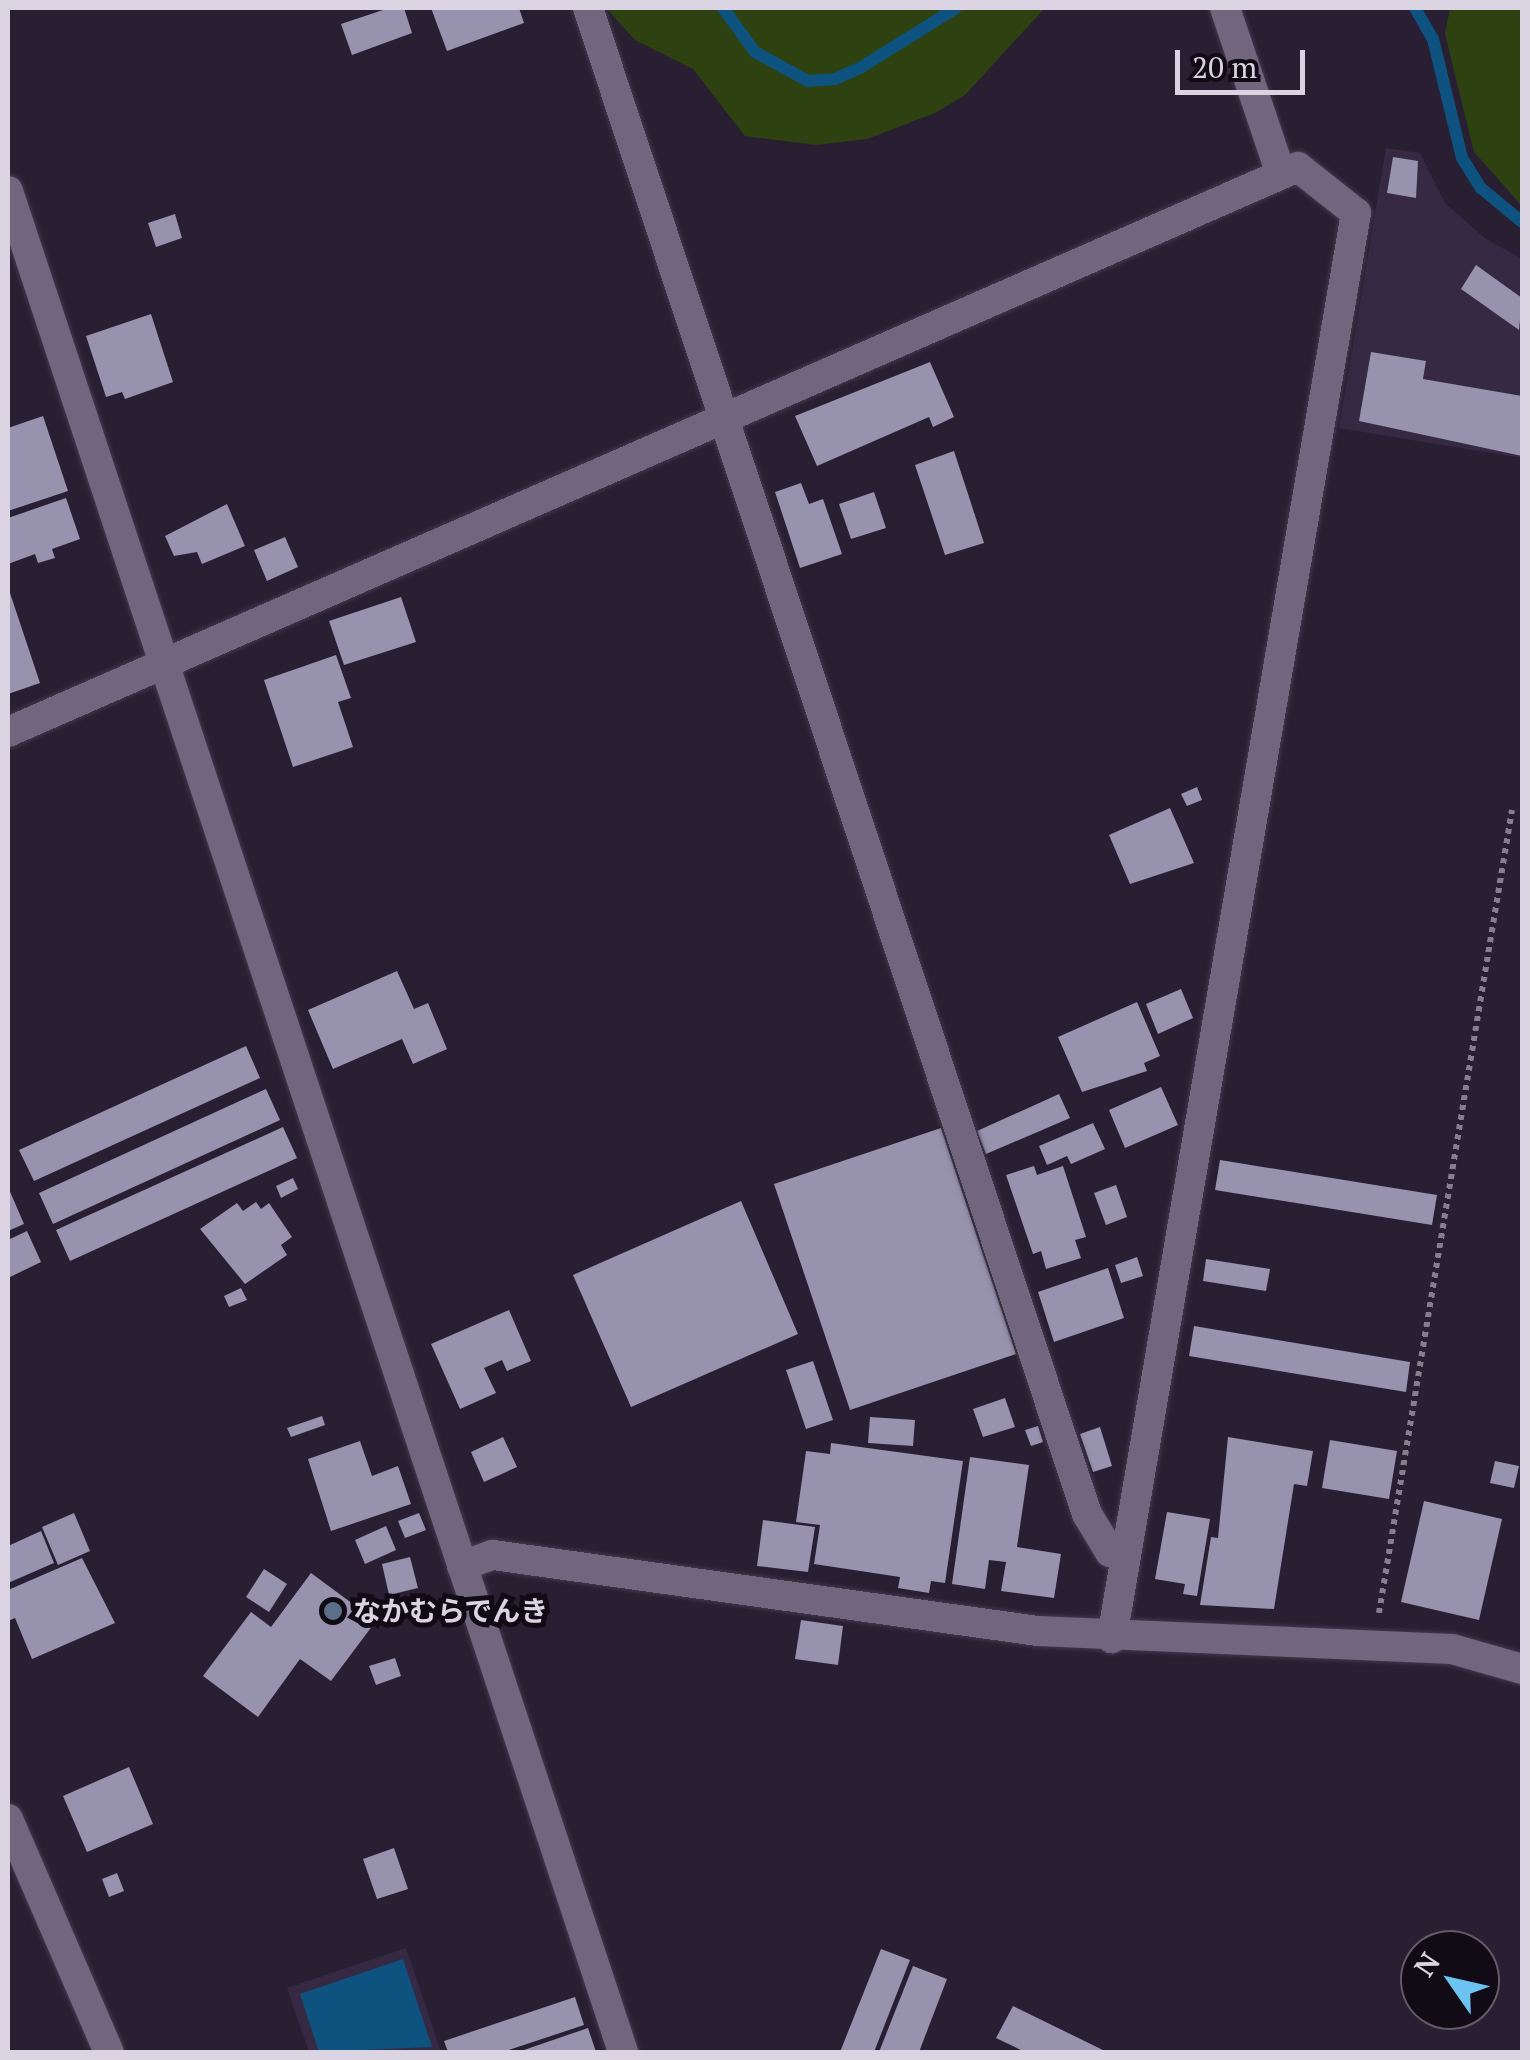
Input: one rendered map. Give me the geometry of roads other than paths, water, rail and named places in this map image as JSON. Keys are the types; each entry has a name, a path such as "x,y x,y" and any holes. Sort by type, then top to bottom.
{"street":[{"path":"588,8 1087,1514 1110,1552 1126,1555"},
{"path":"1225,8 1281,174"},
{"path":"8,732 1298,166 1356,213 1112,1638"},
{"path":"8,191 623,2052"},
{"path":"462,1566 493,1554 1112,1638 1452,1649 1522,1669"},
{"path":"8,1819 109,2052"}],"water":[{"path":"403,1959 432,2047 319,2052 300,1994"}],"waterway":[{"path":"723,8 755,52 808,81 835,79 860,68 956,8"},
{"path":"1415,8 1433,39 1462,158 1481,188 1522,222"}],"place":[{"name":"なかむらでんき","path":"333,1611"}]}
